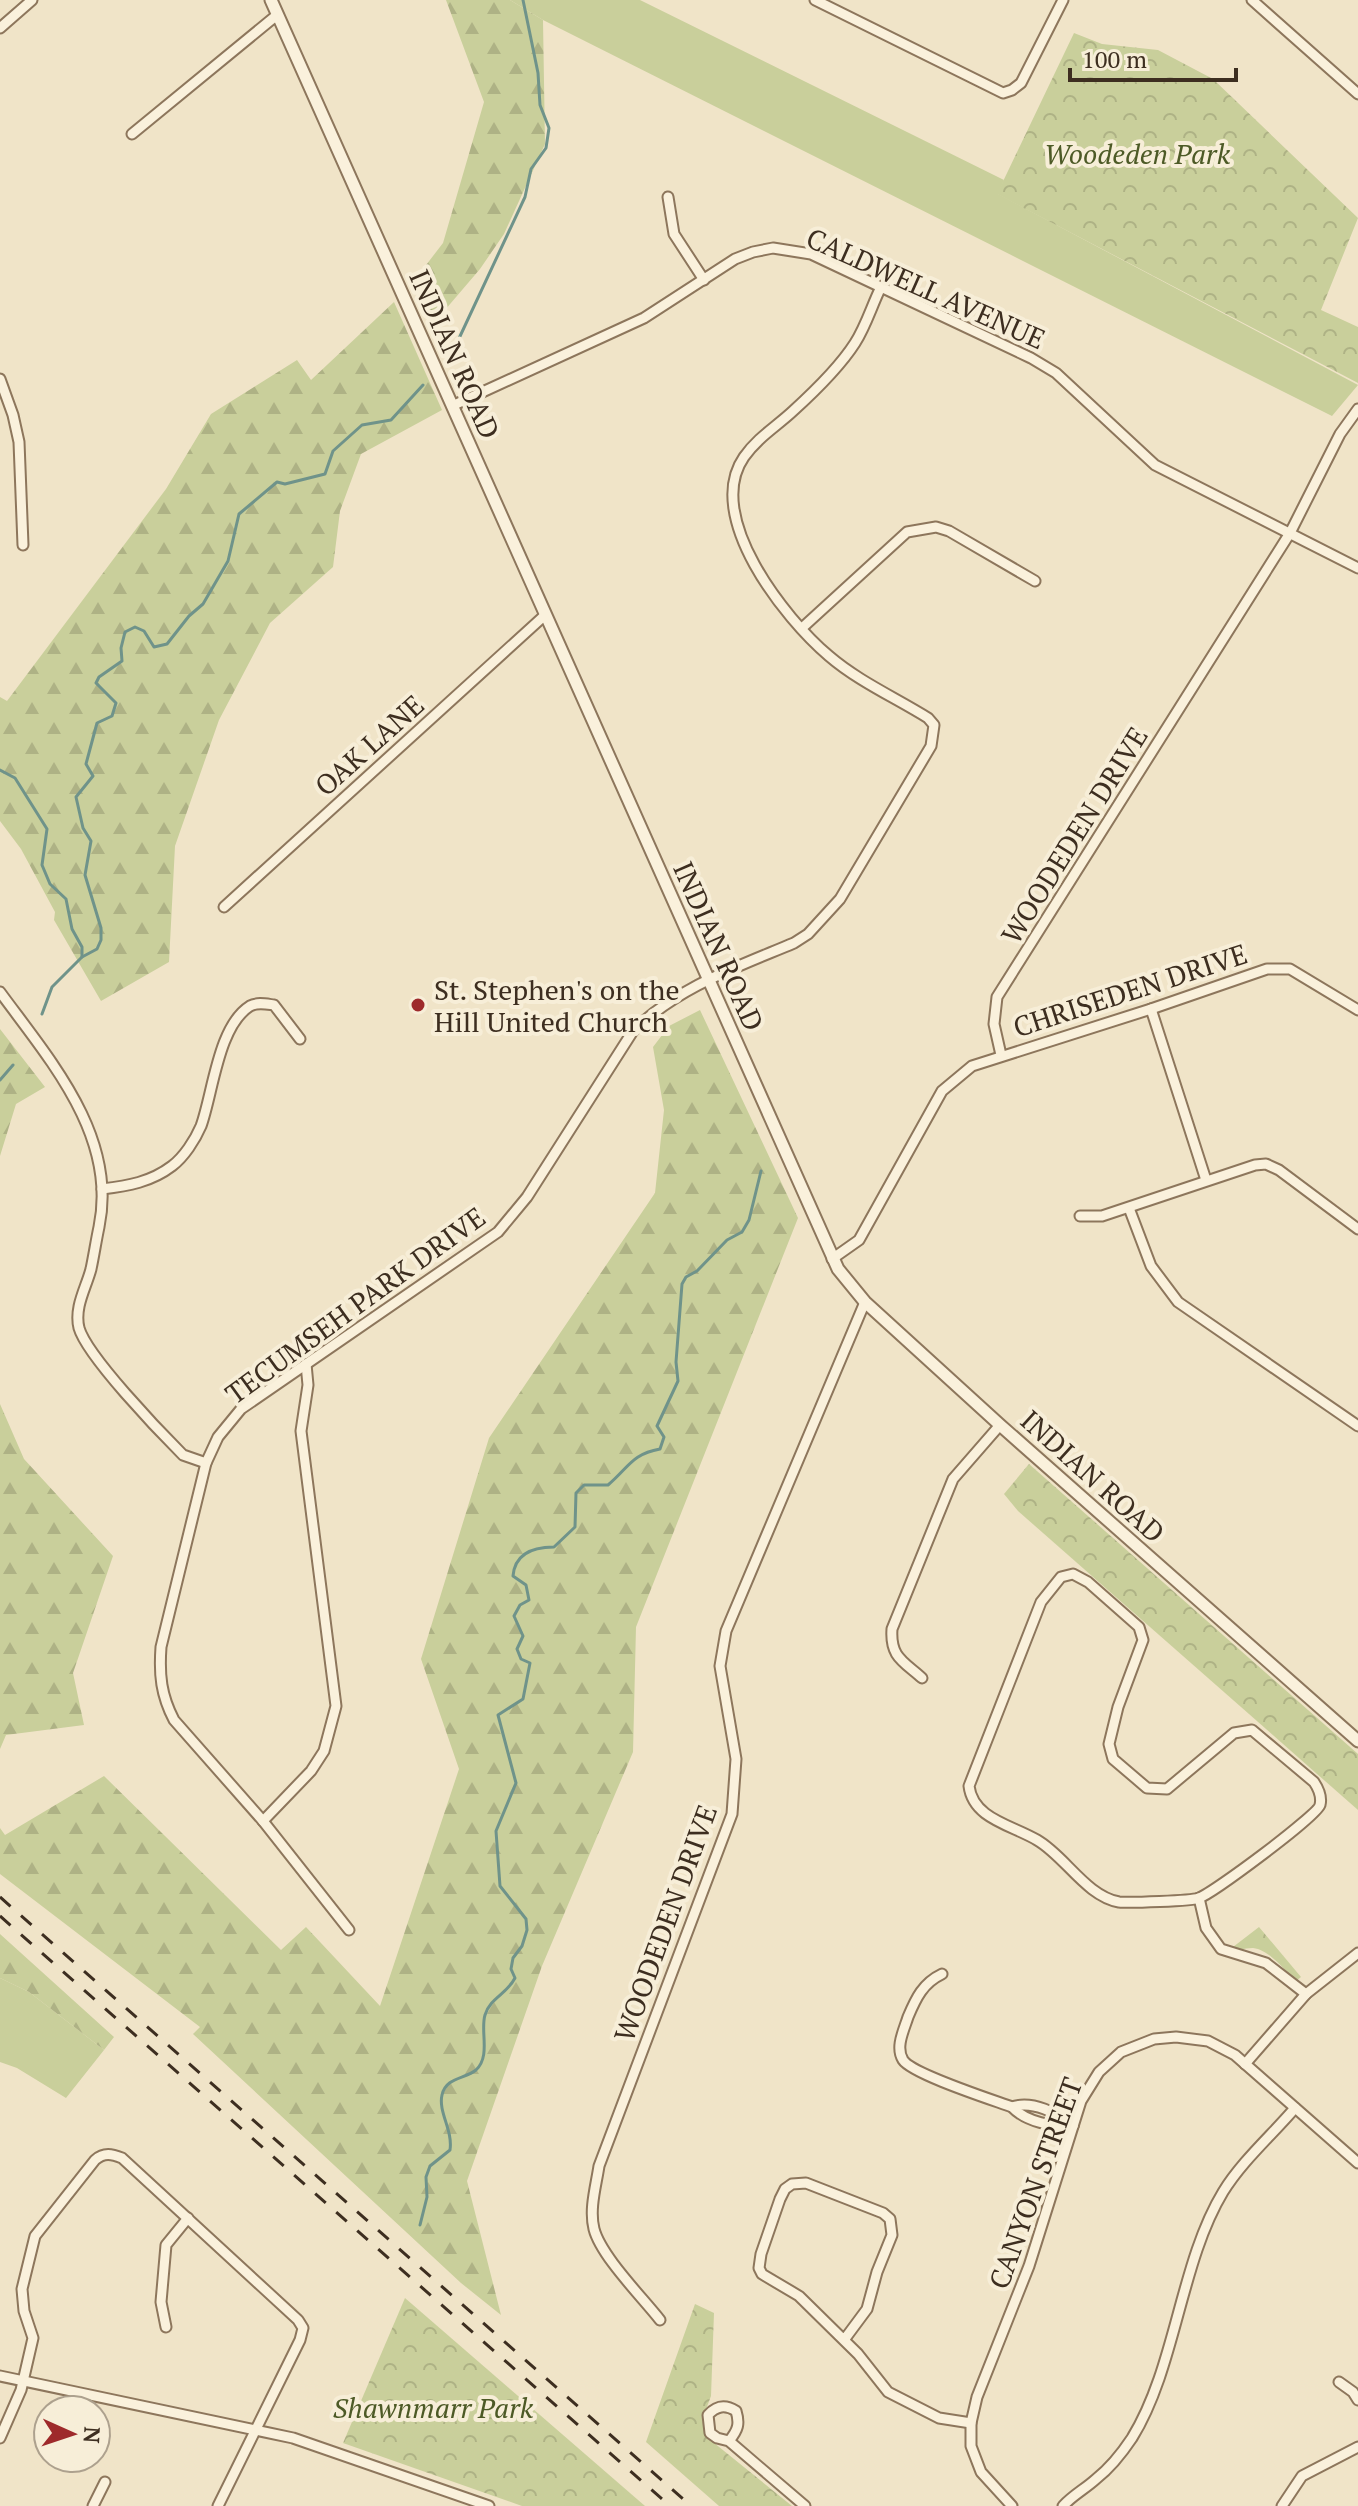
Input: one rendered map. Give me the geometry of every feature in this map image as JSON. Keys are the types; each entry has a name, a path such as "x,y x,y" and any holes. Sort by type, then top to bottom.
{"street":[{"path":"0,28 32,0"},
{"name":"INDIAN ROAD","path":"271,0 832,1259 865,1302 1358,1741"},
{"path":"815,0 1003,93 1021,83 1063,0"},
{"path":"1252,0 1358,94"},
{"path":"132,134 277,15"},
{"path":"668,197 674,234 704,280"},
{"name":"CALDWELL AVENUE","path":"452,406 644,318 735,259 773,248 811,254 1043,365 1056,373 1155,465 1358,568"},
{"name":"TECUMSEH PARK DRIVE","path":"349,1930 263,1821 174,1720 165,1703 159,1676 161,1647 206,1463 218,1437 241,1409 498,1232 527,1197 633,1031 657,1008 707,980 808,934 840,899 931,746 934,725 928,718 832,659 774,596 737,525 732,501 742,460 821,383 855,342 881,287"},
{"path":"0,379 19,442 23,545"},
{"name":"WOODEDEN DRIVE","path":"1001,1055 994,1024 997,997 1290,533 1340,434 1358,409"},
{"path":"802,628 899,538 921,528 936,527 949,531 1035,581"},
{"name":"OAK LANE","path":"224,907 544,616"},
{"name":"CHRISEDEN DRIVE","path":"1001,1055 1279,967 1290,969 1358,1010"},
{"path":"0,992 71,1088 84,1114 93,1144 102,1189 102,1213 92,1264 79,1303 78,1322 86,1346 183,1455 206,1463"},
{"path":"102,1189 136,1185 172,1166 183,1155 200,1128 224,1042 232,1026 250,1006 262,1003 274,1005 300,1039"},
{"path":"1151,1009 1206,1180"},
{"path":"832,1259 859,1240 942,1091 972,1066 1001,1055"},
{"path":"1080,1216 1102,1216 1206,1180 1266,1164 1279,1170 1358,1229"},
{"path":"1129,1208 1151,1266 1178,1302 1358,1426"},
{"name":"WOODEDEN DRIVE","path":"660,2320 614,2263 594,2230 593,2206 599,2166 732,1814 736,1759 720,1666 726,1631 865,1302"},
{"path":"263,1821 311,1771 324,1751 336,1706 301,1431 308,1385 306,1364"},
{"path":"922,1678 897,1656 891,1646 892,1629 953,1479 1000,1425"},
{"path":"1073,1574 1088,1582 1139,1627 1143,1640 1118,1707 1109,1744 1113,1759 1147,1788 1167,1789 1234,1733 1252,1730 1314,1782 1319,1792 1320,1804 1315,1813 1199,1898 1119,1902 1101,1894 1040,1841 978,1810 970,1797 969,1786 1041,1602 1061,1577 1073,1574"},
{"path":"1199,1898 1206,1928 1221,1949 1266,1963 1306,1994"},
{"path":"1245,2064 1306,1994 1358,1953"},
{"path":"942,1974 924,1986 915,2000 901,2036 902,2059 917,2070 1012,2107 1019,2114 1055,2126 1073,2126"},
{"name":"CANYON STREET","path":"1012,2506 981,2472 971,2446 971,2423 977,2397 1029,2266 1073,2126 1087,2088 1099,2072 1121,2052 1154,2039 1194,2038 1222,2047 1358,2163"},
{"path":"1063,2506 1108,2468 1134,2435 1150,2400 1203,2237 1223,2192 1295,2108"},
{"path":"0,2438 23,2380 33,2338 24,2311 22,2289 35,2236 95,2160 100,2155 112,2154 122,2158 188,2218 303,2328 300,2340 218,2506"},
{"path":"844,2340 867,2309 892,2235 890,2219 876,2210 808,2184 792,2184 780,2199 759,2268 768,2280 799,2296 858,2354 888,2392 939,2418 971,2423"},
{"path":"166,2327 161,2302 166,2245 188,2218"},
{"path":"0,2376 255,2429 326,2448 482,2505"},
{"path":"1339,2382 1358,2400"},
{"path":"729,2441 805,2506"},
{"path":"1282,2506 1302,2476 1358,2447"},
{"path":"93,2506 105,2482"}],"green space":[{"path":"446,0 510,0 543,20 545,144 504,234 480,269 433,324 413,282 443,243 484,102"},
{"path":"510,0 640,0 1004,180 998,194 1358,385 1332,416 543,20"},
{"name":"Woodeden Park","path":"1074,33 1102,44 1158,50 1213,79 1358,218 1321,310 1358,327 1358,383 997,194"},
{"path":"394,302 442,410 361,454 340,511 333,567 270,623 219,720 175,846 169,962 101,1001 54,920 55,912 21,849 0,821 0,697 7,701 166,489 211,414 297,360 311,380"},
{"path":"700,1010 798,1218 636,1627 633,1752 542,1966 467,2181 501,2315 461,2283 193,2034 200,2027 0,1874 0,1828 5,1835 104,1776 281,1950 306,1927 380,2006 459,1769 421,1659 489,1438 655,1193 664,1110 653,1047 669,1026"},
{"path":"0,1029 45,1087 16,1104 0,1156"},
{"path":"0,1404 24,1459 113,1556 73,1673 84,1725 6,1735 0,1749"},
{"path":"1029,1464 1358,1754 1358,1810 1018,1511 1004,1494"},
{"path":"1259,1927 1301,1977 1296,1981 1265,1952 1233,1947"},
{"path":"0,1934 114,2037 104,2050 29,1992 0,1978"},
{"path":"0,1978 29,1992 104,2050 66,2098 17,2068 0,2062"},
{"name":"Shawnmarr Park","path":"405,2298 645,2506 522,2506 343,2443"},
{"path":"695,2304 714,2313 711,2396 702,2420 708,2438 792,2506 719,2506 646,2442"}],"waterway":[{"path":"455,347 525,197 531,169 546,148 549,128 540,105 538,73 523,0"},
{"path":"82,957 97,949 101,928 85,875 91,841 83,828 76,797 93,776 86,764 97,723 112,716 116,703 96,683 99,677 122,661 125,632 135,627 144,631 154,647 167,644 203,604 228,561 239,514 277,482 285,484 325,474 333,451 362,425 391,420 423,385"},
{"path":"0,770 15,778 47,829 42,865 50,884 66,899 72,929 82,947 82,957 52,987 42,1014"},
{"path":"0,1080 13,1065"},
{"path":"420,2225 430,2166 450,2150 441,2101 444,2089 456,2079 472,2073 480,2064 487,2009 515,1978 511,1969 513,1958 522,1946 527,1930 526,1919 500,1886 496,1831 516,1783 498,1715 523,1699 530,1663 521,1659 517,1649 523,1636 514,1616 520,1605 529,1600 526,1585 513,1576 515,1568 527,1553 554,1547 575,1527 576,1493 584,1485 608,1485 637,1458 660,1449 664,1437 657,1426 678,1381 676,1362 682,1284 727,1240 742,1232 749,1220 761,1171"}],"railway":[{"path":"0,1897 691,2506"},
{"path":"0,1916 670,2506"}],"place":[{"name":"St. Stephen's on the Hill United Church","path":"418,1005"}]}
